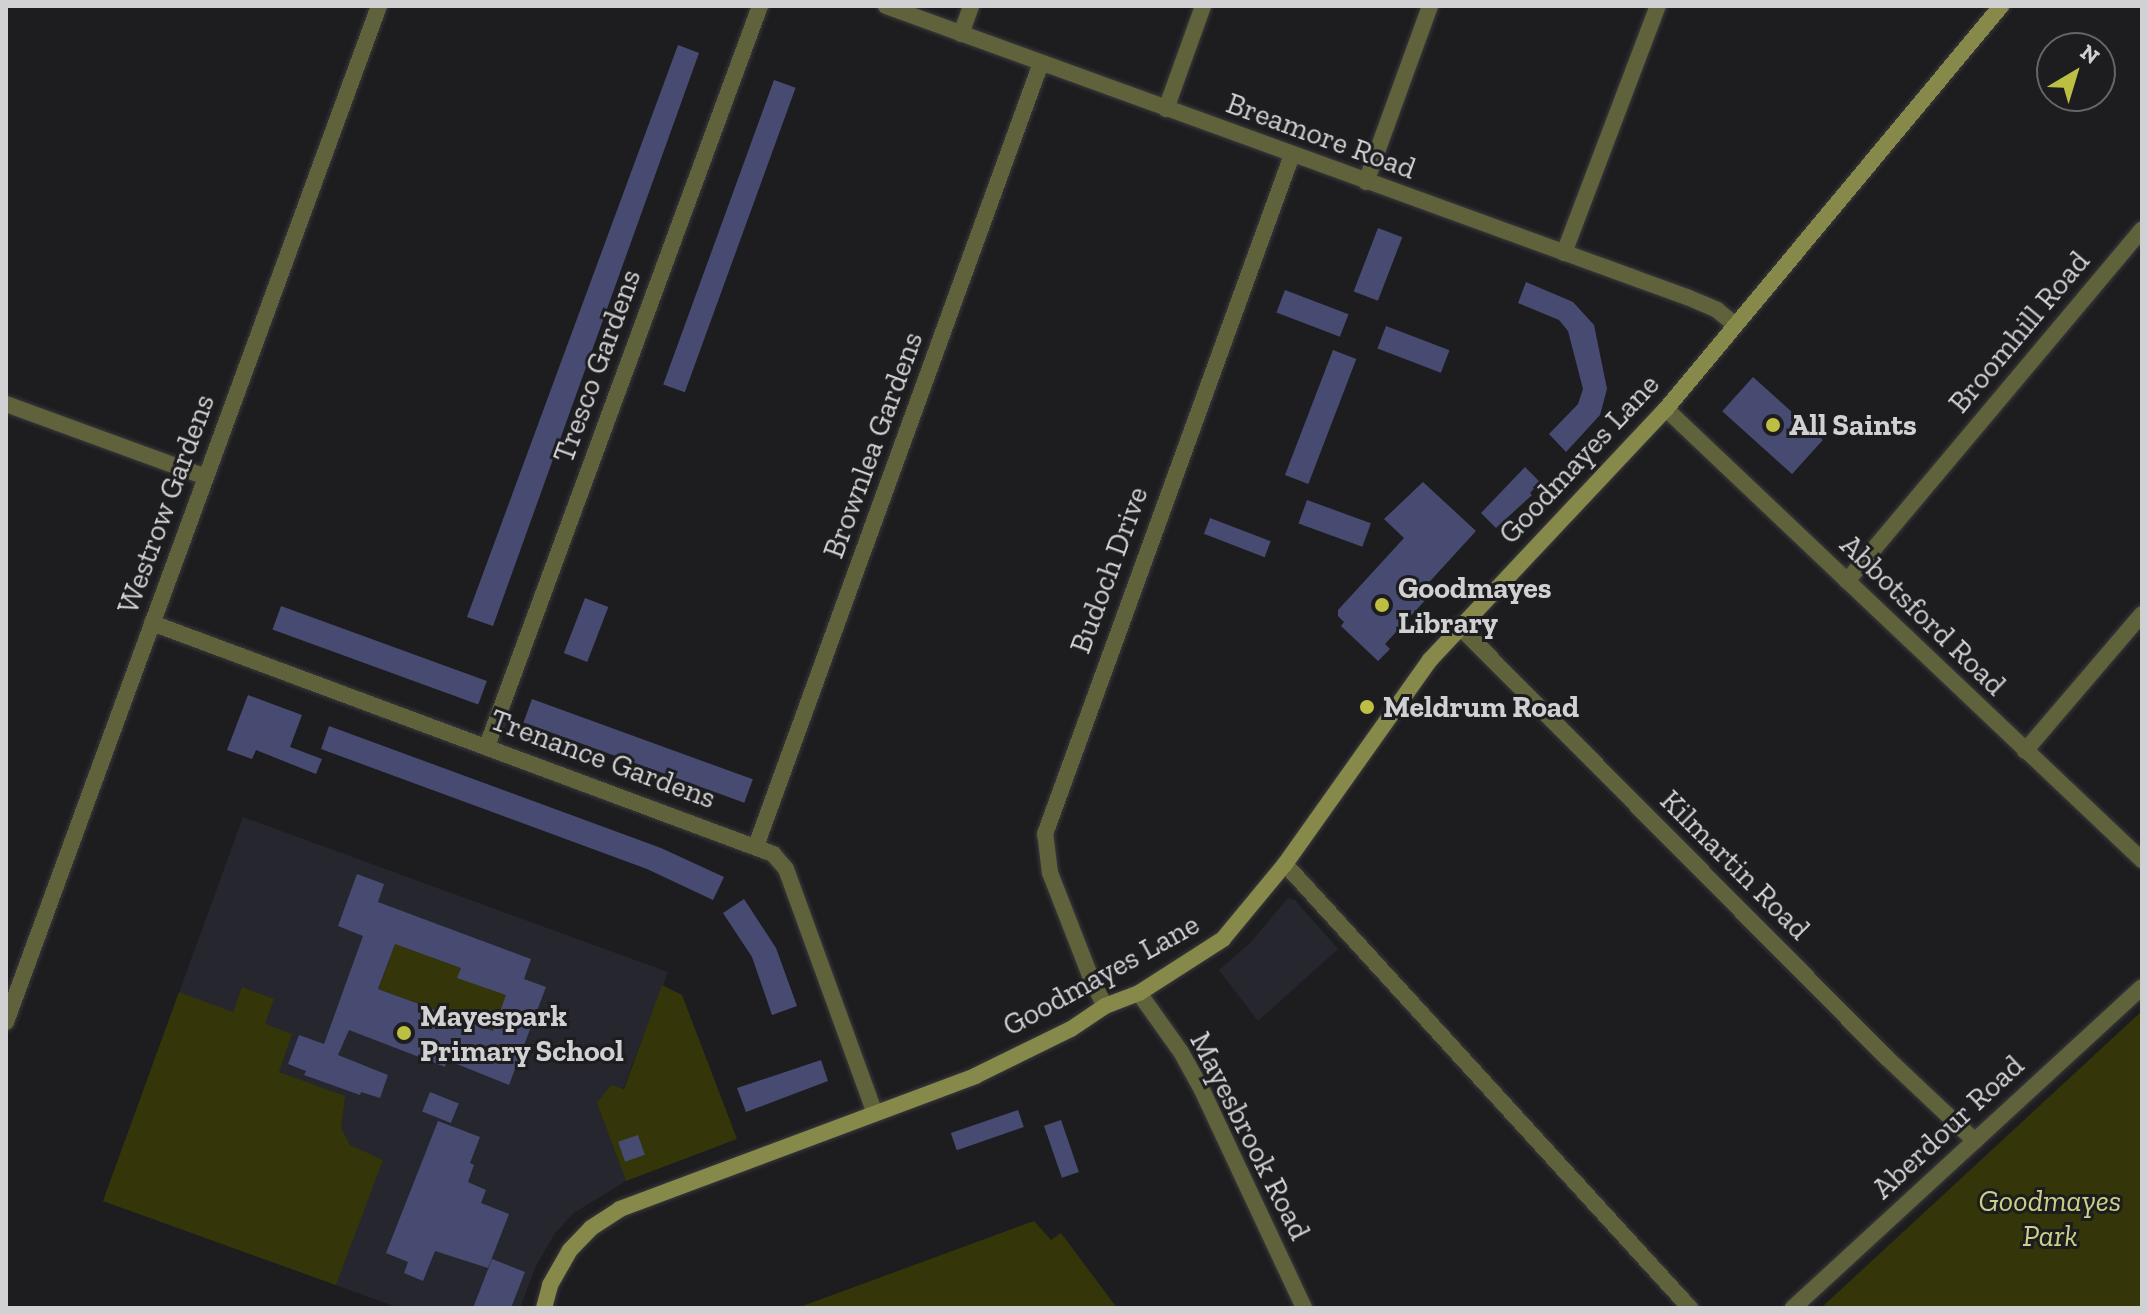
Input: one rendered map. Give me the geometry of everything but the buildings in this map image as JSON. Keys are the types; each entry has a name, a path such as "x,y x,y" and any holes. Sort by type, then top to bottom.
{"main road":[{"name":"Goodmayes Lane","path":"544,1308 550,1285 570,1250 602,1219 663,1190 975,1076 1071,1029 1105,1006 1139,993 1223,939 1285,864 1395,706 1459,626 1666,409 2001,6"}],"street":[{"name":"Westrow Gardens","path":"6,1022 379,6"},
{"name":"Tresco Gardens","path":"487,746 760,6"},
{"name":"Breamore Road","path":"886,6 1717,310 1734,324"},
{"path":"961,34 971,6"},
{"path":"1166,109 1203,6"},
{"path":"1366,182 1430,6"},
{"path":"1564,253 1658,6"},
{"name":"Brownlea Gardens","path":"756,846 1041,63"},
{"name":"Budoch Drive","path":"1105,1006 1050,873 1045,834 1292,155"},
{"name":"Broomhill Road","path":"1847,581 2142,229"},
{"path":"6,404 205,477"},
{"name":"Abbotsford Road","path":"1666,409 2142,860"},
{"path":"2025,751 2142,614"},
{"name":"Trenance Gardens","path":"152,623 773,854 786,869 874,1111"},
{"name":"Kilmartin Road","path":"1459,626 1887,1058 1975,1141"},
{"path":"1285,864 1690,1308"},
{"name":"Aberdour Road","path":"1793,1308 2142,987"},
{"name":"Mayesbrook Road","path":"1139,993 1181,1052 1202,1090 1304,1308"}],"shaded area":[{"name":"Mayespark Primary School","path":"243,817 668,972 623,1089 598,1103 626,1181 574,1213 555,1233 536,1266 520,1308 399,1308 103,1201"},
{"path":"1288,898 1295,900 1338,949 1258,1021 1219,970 1250,943"}],"green space":[{"path":"395,944 510,986 493,1031 379,989"},
{"path":"662,985 682,995 737,1139 626,1181 597,1103 611,1085 624,1089"},
{"path":"242,987 274,999 265,1024 292,1034 279,1072 345,1096 341,1128 350,1145 383,1160 336,1285 103,1201 179,992 233,1012"},
{"name":"Goodmayes Park","path":"2142,1011 2142,1308 1821,1308"},
{"path":"1034,1221 1051,1240 1061,1233 1117,1308 797,1308"}],"place":[{"name":"All Saints","path":"1773,425"},
{"name":"Goodmayes Library","path":"1382,605"},
{"name":"Meldrum Road","path":"1367,707"},
{"name":"Mayespark Primary School","path":"404,1033"}]}
